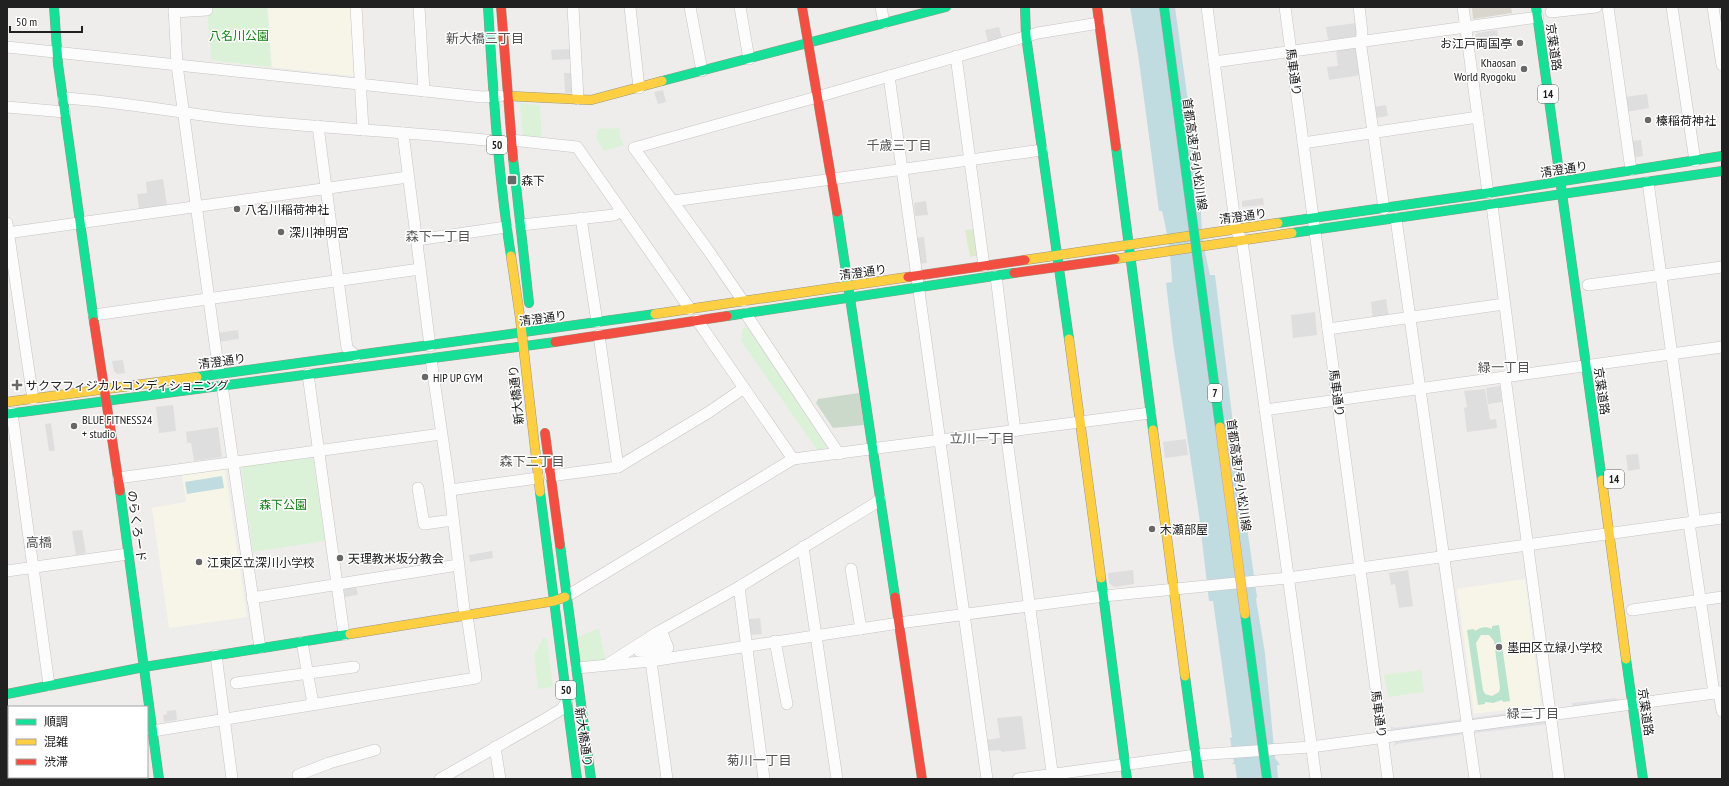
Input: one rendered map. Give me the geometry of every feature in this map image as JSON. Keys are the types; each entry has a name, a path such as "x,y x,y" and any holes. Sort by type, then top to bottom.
{"main road":[{"name":"のらくろード","path":"54,7 57,52 80,223 118,478 159,779"},
{"name":"新大橋通り","path":"488,7 493,96 506,227 522,333 538,478 577,779"},
{"name":"50","path":"501,7 511,140 530,309"},
{"path":"802,7 849,286 922,779"},
{"path":"508,96 590,100 946,7"},
{"path":"1025,7 1026,36 1104,596 1127,779"},
{"path":"1097,7 1199,779"},
{"name":"首都高速7号小松川線","path":"1164,7 1267,779"},
{"name":"京葉道路","path":"1537,12 1643,779"},
{"name":"清澄通り","path":"7,402 430,346 522,333 532,328 597,322 849,286 996,276 1058,268 1242,241 1384,209 1560,182 1572,176 1631,170 1722,156"},
{"name":"清澄通り","path":"10,414 523,346 534,349 599,335 850,298 984,266 1056,255 1236,230 1396,219 1562,195 1575,196 1648,182 1722,171"},
{"path":"1572,176 1575,196"},
{"path":"1180,228 1185,259"},
{"path":"532,328 534,349"},
{"name":"京葉道路","path":"1597,353 1599,370"},
{"name":"新大橋通り","path":"543,423 568,596 591,779"},
{"path":"1227,574 1229,590"},
{"path":"7,694 144,667 554,601 568,596"},
{"path":"1249,740 1252,763"}],"street":[{"path":"356,7 363,130"},
{"path":"419,7 424,91"},
{"path":"573,7 578,99"},
{"path":"630,7 639,88"},
{"path":"690,7 702,71"},
{"path":"740,7 749,59"},
{"path":"881,7 884,23"},
{"path":"1207,7 1236,230 1242,241 1316,779"},
{"name":"馬車通り","path":"1285,7 1388,779"},
{"path":"1359,7 1362,32 1360,42 1384,209"},
{"path":"1463,7 1488,193"},
{"path":"1551,13 1596,7"},
{"path":"1608,7 1631,170"},
{"path":"1672,7 1695,161"},
{"path":"1713,7 1722,65"},
{"path":"207,10 174,10 177,65 210,298 219,373"},
{"path":"1214,62 1466,27 1537,12"},
{"path":"743,301 634,148 817,97 1026,36 1099,22"},
{"path":"7,47 482,97 508,96"},
{"path":"956,56 984,266"},
{"path":"890,76 917,282 987,779"},
{"path":"63,98 136,105 184,113 497,141"},
{"path":"7,107 65,112"},
{"path":"1303,142 1478,117"},
{"path":"318,126 347,348 356,356"},
{"path":"403,133 430,346"},
{"path":"511,140 577,147 690,309"},
{"path":"673,201 1042,150"},
{"path":"33,399 8,229 80,223 408,177"},
{"path":"1648,182 1672,354 1700,600 1722,711"},
{"path":"1492,205 1504,304 1528,545 1559,779"},
{"path":"521,225 614,215 621,211"},
{"path":"581,218 597,322"},
{"path":"1396,219 1475,779"},
{"path":"417,240 506,227"},
{"path":"1588,286 1722,267"},
{"path":"94,314 420,269"},
{"path":"996,276 1030,606 1053,776"},
{"path":"1328,329 1504,304"},
{"path":"746,314 839,454"},
{"path":"697,320 793,459"},
{"path":"599,335 618,466"},
{"path":"1265,410 1586,366 1599,370 1672,354 1722,347"},
{"path":"151,726 224,719 476,678 458,565 450,490 431,359"},
{"path":"308,374 344,635"},
{"path":"222,385 260,648"},
{"path":"550,476 618,466 710,412 744,388"},
{"path":"568,596 793,459 1150,413"},
{"path":"10,414 49,686"},
{"path":"118,478 441,434"},
{"path":"450,490 538,478"},
{"path":"418,488 424,524 453,520"},
{"path":"608,664 658,632 739,587 880,499"},
{"path":"577,668 651,661 747,645 899,623 1104,596 1259,582 1722,518"},
{"path":"803,547 837,779"},
{"path":"7,571 128,554"},
{"path":"252,598 458,565"},
{"path":"851,569 861,629"},
{"path":"739,587 764,779"},
{"path":"1632,610 1722,597"},
{"path":"775,641 787,704"},
{"path":"302,642 313,704"},
{"path":"216,655 232,779"},
{"path":"651,661 667,779"},
{"path":"236,683 354,667"},
{"path":"1018,779 1053,776 1125,764 1196,755 1311,748 1382,737 1718,692"},
{"path":"440,779 558,711 567,701"},
{"path":"495,747 500,779"},
{"path":"298,775 329,763 375,750"}],"shaded area":[{"path":"268,7 350,7 354,76 272,67"},
{"path":"1472,7 1511,7 1512,13 1473,19"},
{"path":"1356,23 1358,36 1328,40 1326,27"},
{"path":"999,27 1002,38 988,42 985,30"},
{"path":"1497,30 1499,45 1476,48 1475,36 1477,33"},
{"path":"1356,47 1361,75 1329,80 1327,67 1338,66 1336,50"},
{"path":"570,49 571,59 552,60 551,50"},
{"path":"564,73 571,73 572,93 565,93"},
{"path":"663,90 666,102 658,104 654,92"},
{"path":"1647,94 1649,108 1626,112 1625,97"},
{"path":"1386,105 1388,116 1375,118 1374,107"},
{"path":"1641,140 1643,156 1633,158 1631,141"},
{"path":"163,179 167,205 139,209 137,194 147,193 146,182"},
{"path":"1263,198 1264,205 1242,207 1242,201"},
{"path":"926,201 928,215 915,216 914,203"},
{"path":"924,237 927,263 919,264 915,238"},
{"path":"1386,299 1389,318 1373,320 1371,302"},
{"path":"1315,312 1317,335 1293,338 1291,315"},
{"path":"238,330 239,339 218,342 217,333"},
{"path":"123,360 125,373 117,374 114,371 112,361"},
{"path":"1500,386 1502,402 1488,404 1486,388"},
{"path":"1485,389 1490,420 1496,419 1497,428 1467,432 1464,408 1467,407 1464,391"},
{"path":"173,405 176,431 159,433 156,407"},
{"path":"51,423 55,451 49,451 45,424"},
{"path":"218,427 222,457 194,461 191,443 187,443 186,432"},
{"path":"1186,439 1188,455 1165,458 1163,442"},
{"path":"1638,454 1640,469 1628,471 1626,455"},
{"name":"江東区立深川小学校","path":"225,469 247,617 169,628 152,508 186,502 182,475"},
{"path":"82,530 86,553 76,555 72,531"},
{"path":"492,551 493,558 470,562 469,555"},
{"path":"1133,570 1134,584 1114,587 1109,583 1108,573"},
{"path":"1408,570 1413,606 1399,608 1395,584 1391,585 1389,573"},
{"name":"墨田区立緑小学校","path":"1525,579 1541,705 1474,714 1457,589"},
{"path":"356,587 358,595 345,597 344,589"},
{"path":"760,618 762,634 751,635 749,619"},
{"path":"1615,698 1620,700 1572,707 1572,703"},
{"path":"1544,708 1542,712 1474,721 1472,718"},
{"path":"176,710 177,720 164,722 163,715 167,714 167,711"},
{"path":"1022,716 1026,749 1002,752 1000,750 987,751 987,740 1000,738 997,718"},
{"path":"1463,719 1462,723 1392,731 1391,729 1391,726 1394,728"},
{"path":"1545,721 1547,724 1475,733 1476,730"},
{"path":"1463,732 1466,734 1397,744 1393,747 1396,741"}],"green space":[{"name":"八名川公園","path":"207,7 267,7 271,67 211,60"},
{"path":"520,103 540,105 542,138 523,136"},
{"path":"619,128 620,137 624,145 604,151 596,138 598,129"},
{"path":"974,229 979,255 970,257 965,230"},
{"path":"750,327 828,444 824,449 817,450 741,341 743,328"},
{"path":"859,393 864,425 833,428 816,403 818,399"},
{"name":"森下公園","path":"310,457 313,459 325,541 253,552 241,467"},
{"path":"1499,625 1510,701 1503,702 1502,700 1493,703 1485,702 1485,704 1478,705 1467,630 1474,629 1475,631 1485,627 1492,629 1492,626","holes":["1481,635 1489,635 1494,641 1500,688 1499,692 1492,696 1485,694 1483,690 1476,643"]},
{"path":"599,628 606,663 579,666 575,638"},
{"path":"543,638 547,638 553,687 538,689 534,655"},
{"path":"1421,670 1424,692 1388,697 1384,675"}],"water":[{"path":"1130,7 1175,7 1203,210 1201,210 1206,259 1210,275 1215,275 1238,464 1257,597 1256,599 1265,653 1275,758 1280,765 1277,765 1278,779 1237,779 1235,764 1232,764 1234,762 1230,738 1232,737 1213,601 1209,601 1199,515 1173,343 1166,283 1172,282 1169,246 1162,211 1159,211 1138,54"},
{"path":"222,476 224,488 187,494 185,482"}],"traffic: fast":[{"path":"54,7 58,64 94,322"},
{"path":"488,7 499,163 511,256"},
{"path":"662,81 946,7"},
{"path":"1025,7 1026,36 1069,339"},
{"path":"1164,7 1220,427"},
{"path":"1536,7 1602,480"},
{"path":"1116,147 1153,430"},
{"path":"1278,223 1488,193 1722,156"},
{"path":"513,158 529,303"},
{"path":"1292,233 1722,171"},
{"path":"837,212 895,597"},
{"path":"727,316 1014,273"},
{"path":"197,377 655,314"},
{"path":"7,414 555,342"},
{"path":"120,491 159,779"},
{"path":"540,492 577,779"},
{"path":"560,545 591,779"},
{"path":"1101,578 1127,779"},
{"path":"1245,614 1267,779"},
{"path":"7,694 144,667 350,634"},
{"path":"1626,659 1643,779"},
{"path":"1185,676 1199,779"}],"traffic: slow":[{"path":"508,96 591,100 662,81"},
{"path":"1025,260 1278,223"},
{"path":"1115,259 1292,233"},
{"path":"511,256 520,317 540,492"},
{"path":"655,314 908,277"},
{"path":"1069,339 1101,578"},
{"path":"7,402 197,377"},
{"path":"1220,427 1245,614"},
{"path":"1153,430 1185,676"},
{"path":"1602,480 1626,659"},
{"path":"350,634 554,601 565,597"}],"traffic: jam":[{"path":"501,7 513,158"},
{"path":"802,7 837,212"},
{"path":"1097,7 1116,147"},
{"path":"1014,273 1115,259"},
{"path":"908,277 1025,260"},
{"path":"555,342 727,316"},
{"path":"94,322 120,491"},
{"path":"545,433 560,545"},
{"path":"895,597 922,779"}],"place":[{"name":"お江戸両国亭","path":"1520,43"},
{"name":"Khaosan World Ryogoku","path":"1524,69"},
{"name":"榛稲荷神社","path":"1648,120"},
{"name":"森下","path":"512,180"},
{"name":"八名川稲荷神社","path":"237,209"},
{"name":"深川神明宮","path":"281,232"},
{"name":"HIP UP GYM","path":"425,377"},
{"name":"サクマフィジカルコンディショニング","path":"17,385"},
{"name":"BLUE FITNESS24 + studio","path":"74,426"},
{"name":"木瀬部屋","path":"1152,529"},
{"name":"天理教米坂分教会","path":"340,558"},
{"name":"江東区立深川小学校","path":"199,562"},
{"name":"墨田区立緑小学校","path":"1499,647"}],"district":[{"name":"新大橋三丁目","path":"485,38"},
{"name":"千歳三丁目","path":"899,145"},
{"name":"森下一丁目","path":"438,236"},
{"name":"緑一丁目","path":"1504,367"},
{"name":"立川一丁目","path":"982,438"},
{"name":"森下二丁目","path":"532,461"},
{"name":"高橋","path":"39,542"},
{"name":"緑二丁目","path":"1533,713"},
{"name":"菊川一丁目","path":"759,760"}]}
